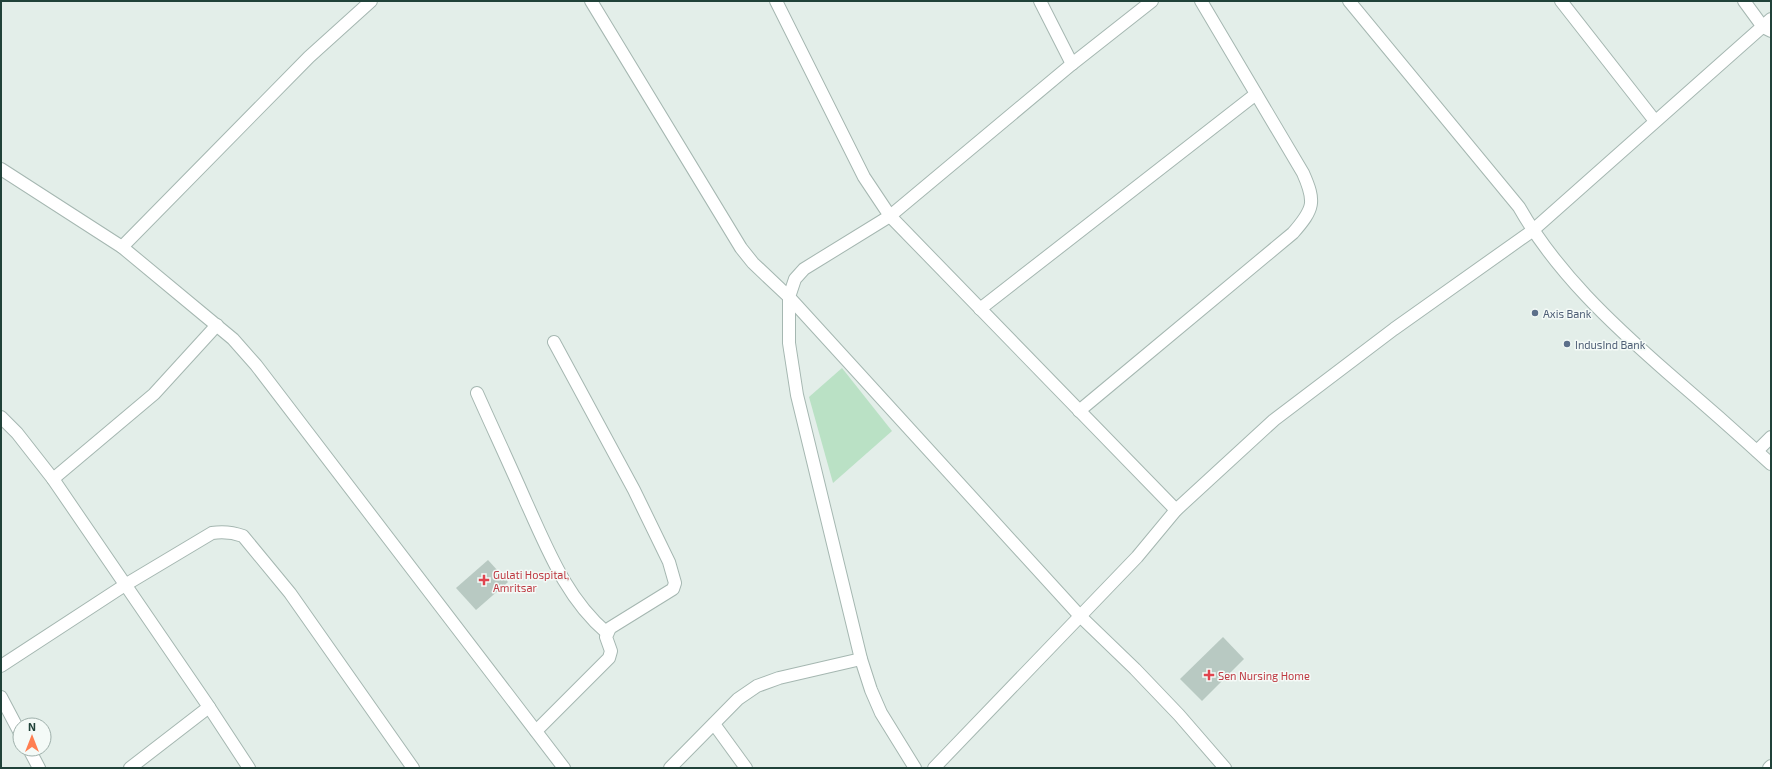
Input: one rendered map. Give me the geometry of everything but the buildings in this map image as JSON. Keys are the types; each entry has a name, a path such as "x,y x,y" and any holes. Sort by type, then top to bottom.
{"street":[{"path":"122,247 309,57 372,1"},
{"path":"591,1 741,248 752,263 789,297 1080,616 1168,703 1225,768"},
{"path":"776,1 864,177 890,216 1176,510"},
{"path":"1040,1 1072,64"},
{"path":"915,768 881,713 871,690 861,659 797,395 789,343 789,297 795,279 804,268 890,216 1072,64 1152,1"},
{"path":"1079,412 1293,233 1312,206 1311,190 1303,173 1201,1"},
{"path":"1349,1 1519,207 1532,230 1566,274 1617,328 1771,464"},
{"path":"1561,1 1655,121"},
{"path":"934,768 1137,558 1176,510 1274,420 1394,329 1532,230 1655,121 1768,26 1744,1"},
{"path":"980,309 1256,94"},
{"path":"1,169 122,247 233,339 256,365 564,768"},
{"path":"53,479 154,394 217,325"},
{"path":"536,731 609,658 611,651 606,637 610,628 672,589 676,583 669,562 634,490 554,342"},
{"path":"477,393 566,586 581,608 607,633"},
{"path":"1,417 17,433 53,479 210,706 249,768"},
{"path":"1757,451 1771,436"},
{"path":"1,666 125,585 212,532 234,532 243,536 290,593 413,768"},
{"path":"670,768 738,699 757,686 780,678 861,659"},
{"path":"1,697 12,718"},
{"path":"130,768 210,706"},
{"path":"714,724 746,768"},
{"path":"33,757 39,768"}],"green space":[{"path":"842,368 892,431 833,483 809,397"}],"place":[{"name":"Axis Bank","path":"1535,313"},
{"name":"IndusInd Bank","path":"1567,344"},
{"name":"Gulati Hospital, Amritsar","path":"484,580"},
{"name":"Sen Nursing Home","path":"1209,675"}]}
